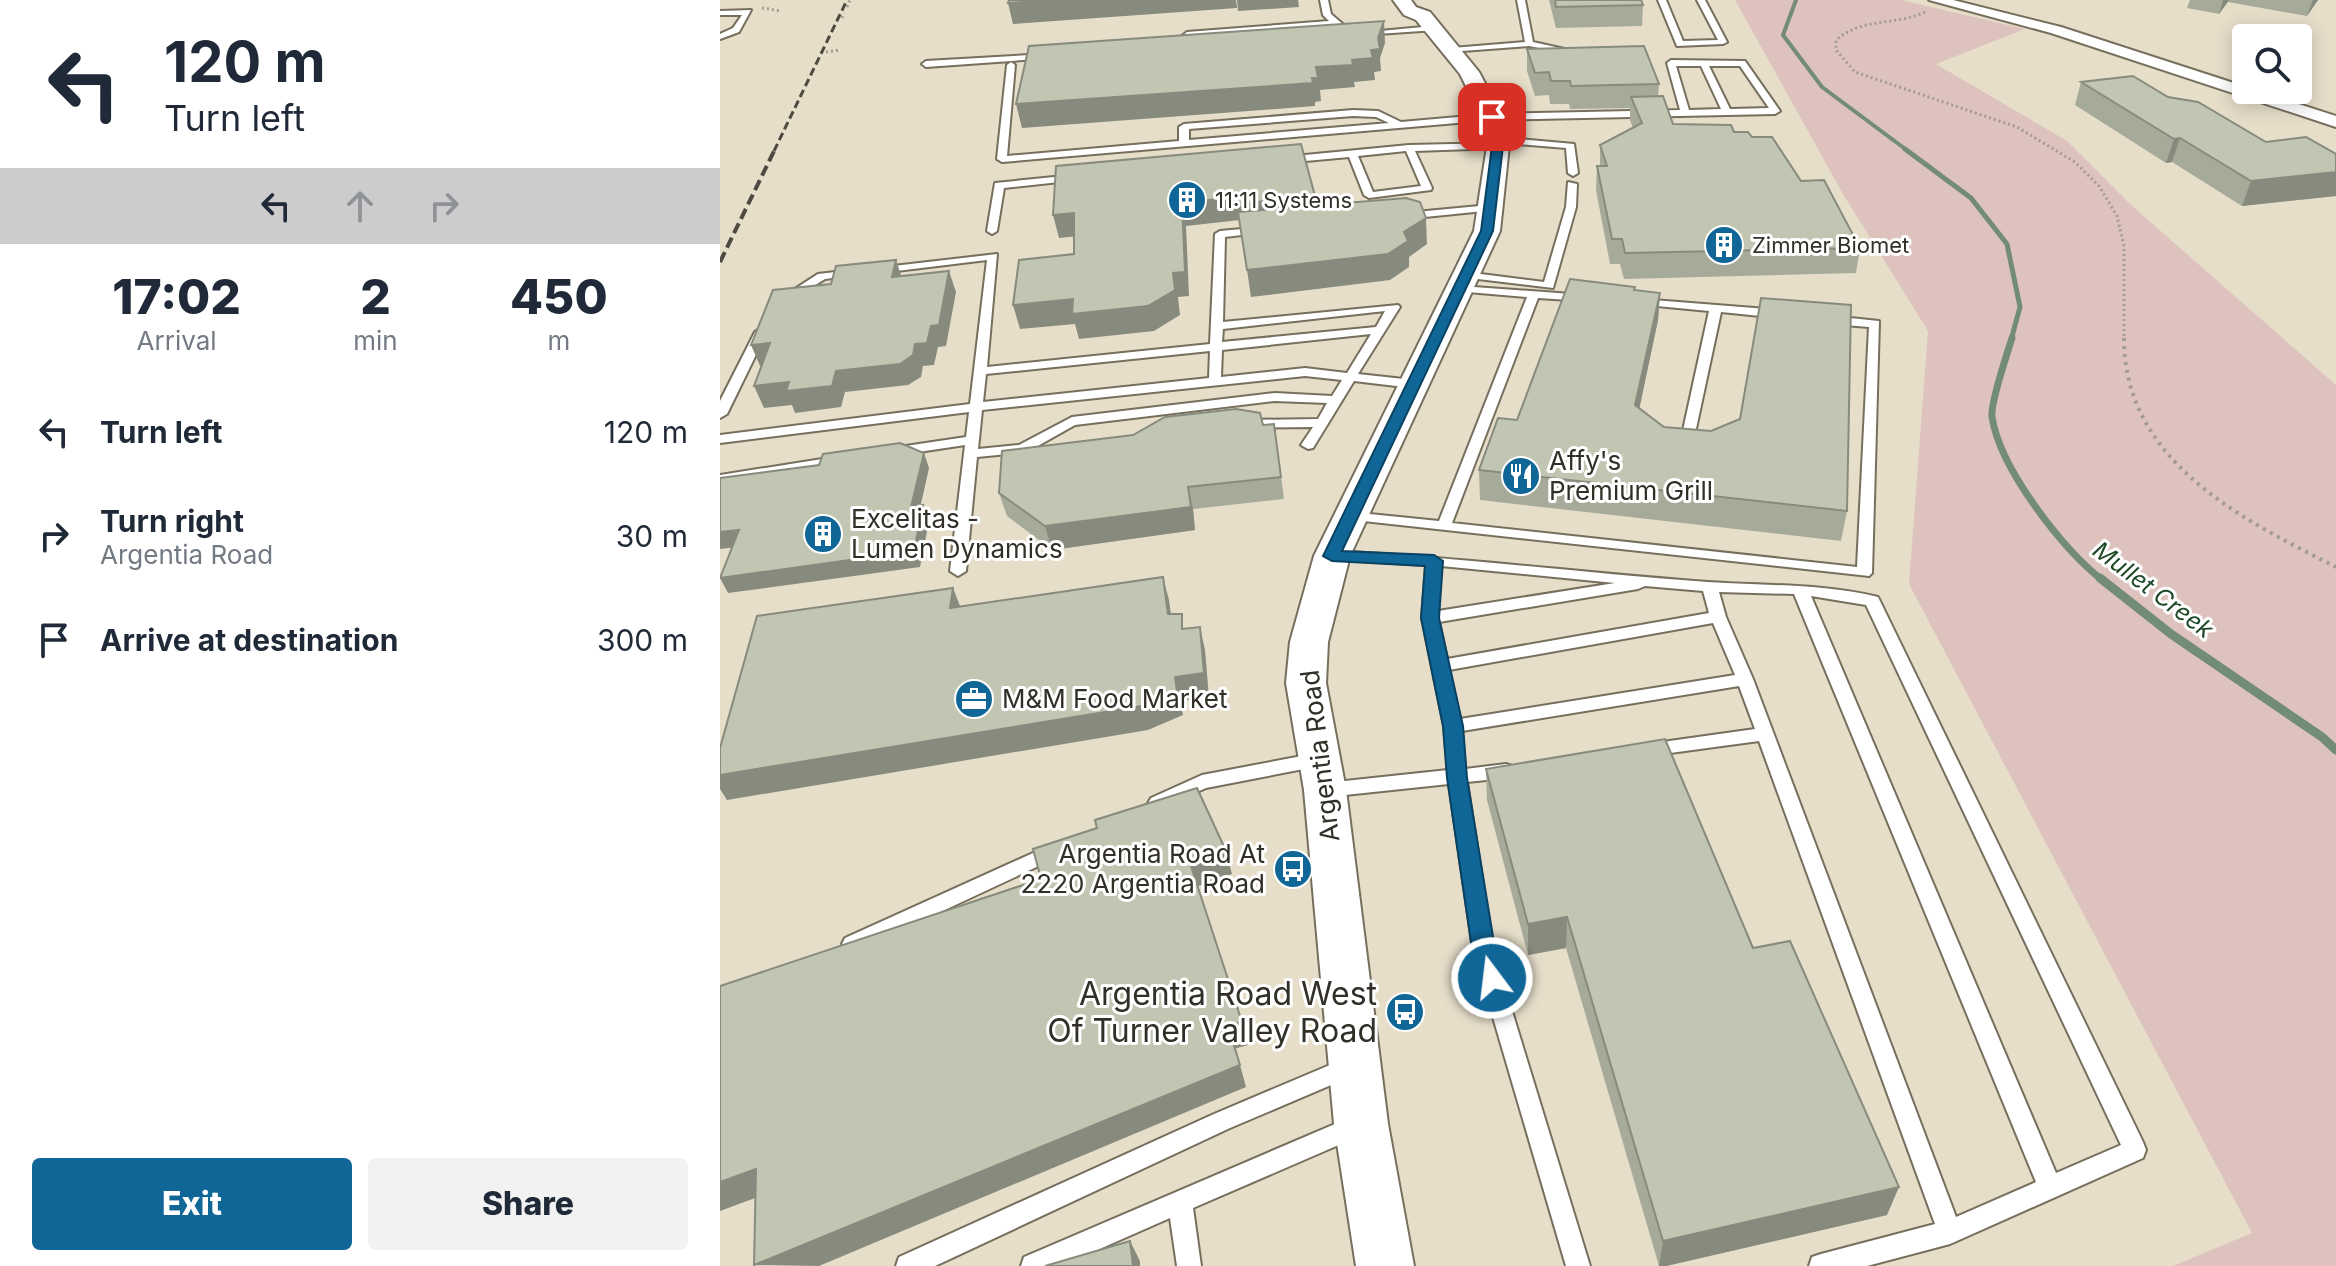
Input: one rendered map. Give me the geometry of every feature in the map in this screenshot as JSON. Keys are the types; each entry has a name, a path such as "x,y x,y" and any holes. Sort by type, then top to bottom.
{"street":[{"path":"1936,0 2043,26 2336,122"},
{"path":"1426,19 1469,72 1495,134"},
{"name":"Argentia Road","path":"1385,1266 1361,1124 1321,775 1306,683 1309,642 1332,556 1487,231 1495,134"}],"lane":[{"path":"1324,0 1327,15 1349,34"},
{"path":"1521,0 1529,44"},
{"path":"1662,0 1680,44 1723,42 1701,0"},
{"path":"720,13 748,12 736,30 720,37"},
{"path":"1334,35 1426,19 1563,52 1577,52"},
{"path":"1172,47 1187,34 1336,23"},
{"path":"1156,48 1186,46"},
{"path":"926,64 1064,55"},
{"path":"1279,160 1409,148 1495,134 1686,114 1775,111 1742,63 1671,63 1686,114"},
{"path":"1704,63 1727,112"},
{"path":"1011,65 1002,159 1399,125 1495,134 1571,146 1571,207 1549,286"},
{"path":"1184,143 1184,127 1199,125 1353,113 1378,114 1399,125"},
{"path":"1352,153 1369,195 1427,188 1409,148"},
{"path":"992,231 999,185 1093,177"},
{"path":"1386,218 1490,208"},
{"path":"1215,382 1220,234 1280,229"},
{"path":"775,305 822,276 993,256 958,571"},
{"path":"1462,282 1549,286 1593,295 1534,294 1462,282"},
{"path":"1444,526 1534,294"},
{"path":"1627,298 1787,311 1716,308 1627,298"},
{"path":"1218,326 1394,307 1308,445"},
{"path":"1689,435 1716,308"},
{"path":"1350,516 1864,573 1875,324 1817,314 1847,312"},
{"path":"720,414 768,319"},
{"path":"980,371 1379,330"},
{"path":"720,439 976,407 1305,372 1413,384"},
{"path":"1022,449 1072,421 1275,397 1336,400"},
{"path":"1230,424 1322,423"},
{"path":"878,454 972,447 1022,449 1067,443"},
{"path":"720,479 862,457"},
{"path":"1332,556 1434,561 1663,580 1710,587 1800,589 1872,601 2135,1150 1950,1232 1821,1266"},
{"path":"1434,561 1430,618 1453,726 1457,778 1483,949 1578,1266"},
{"path":"1430,618 1663,580"},
{"path":"1710,587 1718,617 1745,679 1950,1232"},
{"path":"1800,589 2051,1189"},
{"path":"1439,666 1718,617"},
{"path":"1453,726 1745,679"},
{"path":"1626,754 1764,734"},
{"path":"1146,809 1202,782 1321,775 1457,778 1519,769"},
{"path":"834,953 1075,841"},
{"path":"908,1266 1222,1121 1354,1065"},
{"path":"1033,1266 1361,1124"},
{"path":"1180,1201 1189,1266"}],"path":[{"path":"847,7 850,0"},
{"path":"1925,0 1927,10 1923,14 1881,20 1845,31 1836,40 1836,50 1855,72 2033,134 2097,183 2118,213 2126,248 2124,333 2127,378 2148,426 2165,454 2206,490 2282,540 2336,567"},
{"path":"773,11 781,11"},
{"path":"842,18 844,13"},
{"path":"826,52 840,50"}],"shaded area":[{"path":"1735,0 1901,0 2025,29 1936,64 2067,141 2131,205 2336,385 2336,1266 2173,1266 2252,1233 1909,584 1928,331 1843,194"}],"building":[{"path":"1009,0 1048,0 1008,3"},
{"path":"1555,0 1641,0 1643,5 1556,7"},
{"path":"1384,21 1378,38 1380,49 1371,50 1373,58 1352,60 1353,65 1316,67 1318,78 1312,78 1313,83 1016,104 1029,46"},
{"path":"1644,46 1659,84 1571,86 1570,81 1551,81 1549,72 1535,73 1527,49"},
{"path":"2133,76 2168,97 2198,102 2266,142 2306,137 2336,154 2336,172 2251,181 2180,138 2174,139 2081,82"},
{"path":"1663,96 1673,124 1731,125 1734,132 1748,132 1752,137 1772,137 1801,181 1824,180 1860,248 1625,253 1622,239 1612,239 1597,166 1607,166 1600,145 1642,123 1631,97"},
{"path":"1301,144 1315,196 1237,204 1236,197 1182,203 1185,272 1173,273 1175,290 1148,306 1072,314 1073,299 1013,305 1019,260 1074,254 1074,213 1053,215 1056,166"},
{"path":"1406,198 1420,202 1426,218 1404,232 1408,241 1388,254 1247,270 1238,212"},
{"path":"896,260 892,277 949,271 939,325 931,326 927,343 915,344 913,355 900,364 836,371 832,386 786,391 789,382 754,386 770,343 751,345 773,290 831,284 836,266"},
{"path":"1570,279 1660,293 1635,405 1664,427 1711,431 1740,419 1761,298 1851,305 1847,511 1479,470 1498,418 1517,420"},
{"path":"1236,409 1260,413 1263,425 1274,424 1281,477 1188,487 1191,507 1045,526 999,493 1002,451 1133,435 1165,417"},
{"name":"Excelitas - Lumen Dynamics","path":"900,443 924,453 911,507 923,505 914,551 720,578 739,530 720,532 720,478 819,465 823,454"},
{"name":"M&M Food Market","path":"1163,577 1168,614 1182,614 1182,629 1200,627 1204,673 1175,677 1177,691 1142,706 720,775 720,748 757,616 953,588 950,608"},
{"path":"1665,739 1753,948 1790,941 1899,1187 1663,1241 1567,917 1528,924 1486,769"},
{"path":"1197,788 1226,851 1190,863 1242,1022 1228,1026 1240,1065 754,1265 756,1169 720,1182 720,986 1041,879 1033,849 1097,828 1095,820"},
{"path":"1130,1241 1133,1266 1045,1266"}],"waterway":[{"name":"Mullet Creek","path":"1796,0 1783,35 1822,87 1908,151"},
{"name":"Mullet Creek","path":"1905,149 1971,198 2007,244 2020,307 2011,340"},
{"name":"Mullet Creek","path":"2012,338 1992,411 1997,438 2035,506 2069,548 2102,580"},
{"name":"Mullet Creek","path":"2100,578 2171,634 2322,737 2336,750"}],"railway":[{"path":"774,151 847,0"},
{"path":"720,262 775,149"}],"place":[{"name":"11:11 Systems","path":"1187,200"},
{"name":"Zimmer Biomet","path":"1724,245"},
{"name":"Affy's Premium Grill","path":"1521,476"},
{"name":"Excelitas - Lumen Dynamics","path":"823,534"},
{"name":"M&M Food Market","path":"974,699"},
{"name":"Argentia Road At 2220 Argentia Road","path":"1293,869"},
{"name":"Argentia Road West Of Turner Valley Road","path":"1405,1012"}],"route":[{"path":"1492,117 1498,146 1487,231 1332,556 1434,561 1430,618 1453,726 1457,778 1483,949 1492,978"}]}
